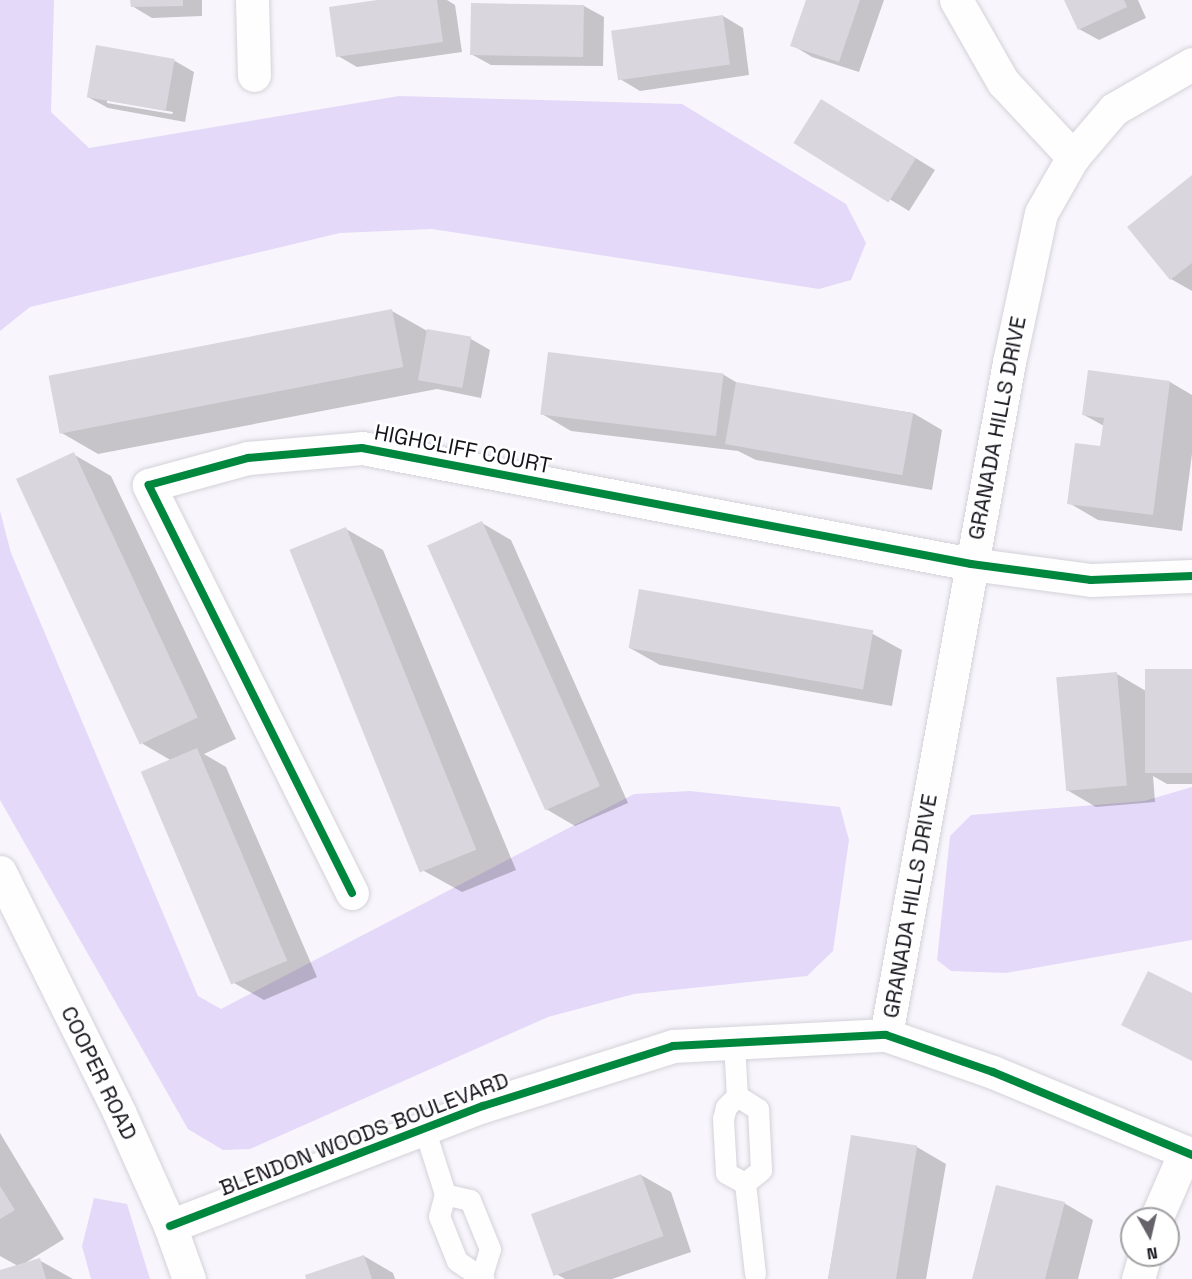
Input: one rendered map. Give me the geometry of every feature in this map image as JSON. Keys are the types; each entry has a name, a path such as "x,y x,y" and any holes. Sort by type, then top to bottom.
{"street":[{"path":"252,0 254,75"},
{"path":"956,0 1003,82 1073,157"},
{"name":"GRANADA HILLS DRIVE","path":"886,1035 971,564 1041,213 1073,157 1114,109 1192,64"},
{"name":"HIGHCLIFF COURT","path":"352,893 149,485 248,458 362,448 971,564"},
{"path":"971,564 1091,580 1192,576"},
{"name":"COOPER ROAD","path":"0,872 170,1226 189,1279"},
{"name":"BLENDON WOODS BOULEVARD","path":"170,1226 424,1128 673,1046 886,1035 993,1072 1189,1153"},
{"path":"1162,1207 1189,1153"}],"lane":[{"path":"734,1043 737,1096 726,1107 723,1119 726,1173 745,1183"},
{"path":"737,1096 758,1109 761,1170 745,1183"},
{"path":"424,1128 445,1194 439,1216 457,1261 483,1277 490,1249 470,1200 445,1194"},
{"path":"745,1183 755,1273"}],"shaded area":[{"path":"0,0 54,0 51,112 89,148 399,96 682,104 846,204 866,243 851,280 819,289 432,229 340,233 30,307 0,331"},
{"path":"0,511 11,553 198,996 221,1009 634,794 690,791 840,807 849,840 833,951 807,976 634,994 548,1017 250,1149 223,1150 188,1129 0,800"},
{"path":"1192,787 1192,940 1006,973 951,971 937,960 950,836 971,815 1144,801"},
{"path":"94,1198 127,1204 150,1279 91,1279 82,1246"}],"building":[{"path":"130,0 183,0 183,6 131,7"},
{"path":"377,0 437,0 443,42 336,57 329,7"},
{"path":"806,0 860,0 839,62 790,46"},
{"path":"1064,0 1124,0 1127,7 1078,30"},
{"path":"471,3 584,5 583,57 470,55"},
{"path":"723,15 730,65 618,80 611,31"},
{"path":"96,45 175,59 166,111 87,97"},
{"path":"821,99 916,158 888,202 793,143"},
{"path":"1192,175 1192,263 1170,280 1127,227"},
{"path":"392,309 403,367 60,434 48,376"},
{"path":"427,329 471,337 462,388 418,380"},
{"path":"548,352 724,374 716,436 540,415"},
{"path":"1088,370 1170,381 1153,515 1067,504 1075,443 1100,446 1104,418 1082,415"},
{"path":"736,382 913,413 902,475 725,444"},
{"path":"74,452 198,718 140,745 16,479"},
{"path":"482,521 600,786 545,810 427,545"},
{"path":"346,527 476,850 420,873 289,550"},
{"path":"639,589 873,630 863,689 629,648"},
{"path":"1145,669 1192,669 1192,773 1145,773"},
{"path":"1117,672 1127,786 1066,791 1056,677"},
{"path":"197,748 287,961 231,984 141,772"},
{"path":"1148,971 1192,993 1192,1061 1121,1025"},
{"path":"851,1135 917,1145 896,1279 828,1279"},
{"path":"641,1174 664,1236 554,1276 531,1214"},
{"path":"996,1185 1065,1202 1045,1279 972,1279"},
{"path":"0,1186 15,1210 0,1219"},
{"path":"364,1255 372,1279 306,1279 305,1275"},
{"path":"40,1258 46,1279 0,1279 0,1270"}],"cycle path":[{"path":"352,893 149,485 248,458 362,448 971,564 1091,580 1192,576"},
{"path":"170,1226 483,1106 673,1046 886,1035 993,1072 1192,1155"}]}
